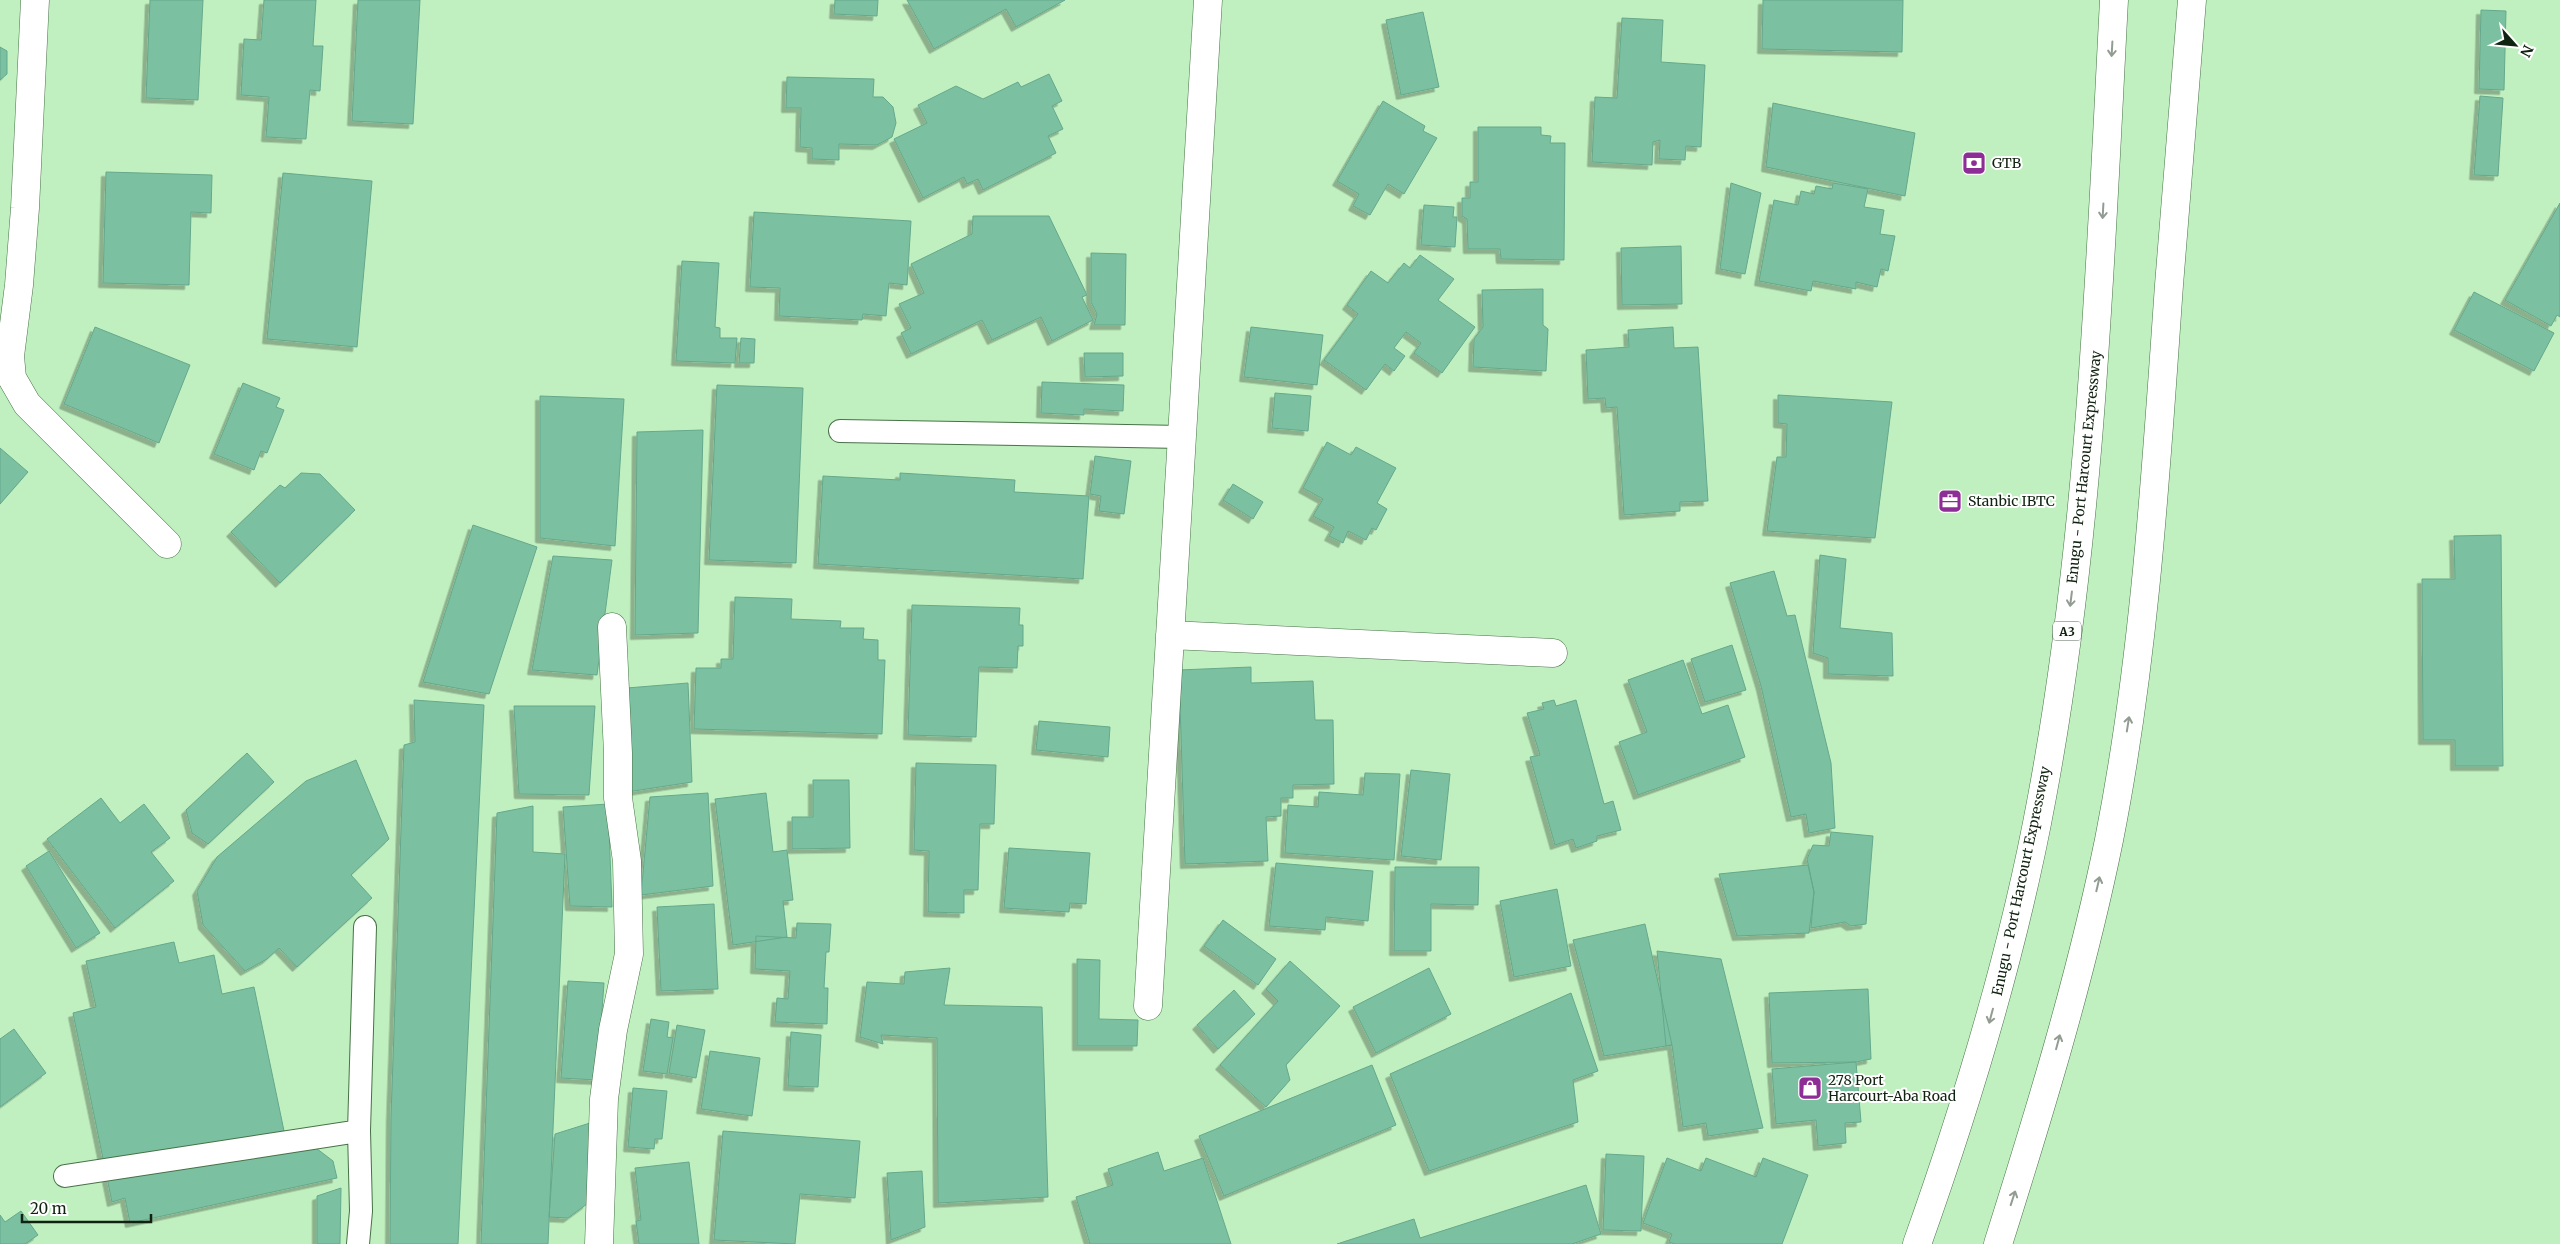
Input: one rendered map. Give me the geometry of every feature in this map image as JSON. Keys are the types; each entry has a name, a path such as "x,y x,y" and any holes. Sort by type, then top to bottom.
{"main road":[{"path":"35,0 25,208 19,285 10,356 12,378 28,404 167,544"},
{"path":"1148,1006 1208,0"},
{"name":"Enugu - Port Harcourt Expressway","path":"1917,1244 1978,1064 2010,945 2042,798 2083,504 2098,316 2114,0"},
{"path":"1998,1244 2034,1129 2078,970 2109,840 2128,723 2158,453 2192,0"},
{"path":"599,1244 604,1099 613,1030 629,954 627,861 618,798 618,753 612,627"},
{"path":"1170,635 1553,653"}],"lane":[{"path":"840,431 1182,438"},
{"path":"358,1244 361,1211 358,1130 365,928"},
{"path":"65,1176 358,1130"}],"building":[{"path":"150,0 203,0 198,100 146,98"},
{"path":"264,0 316,0 313,46 323,46 320,91 310,90 306,139 266,137 269,97 241,95 244,39 261,40"},
{"path":"358,0 420,0 413,124 352,121"},
{"path":"835,0 878,0 877,16 834,14"},
{"path":"907,0 1065,0 1016,27 1006,9 934,49"},
{"path":"1763,0 1903,0 1902,52 1762,49"},
{"path":"2481,10 2506,11 2504,90 2479,89"},
{"path":"1423,12 1439,87 1401,95 1386,20"},
{"path":"1622,18 1663,20 1661,62 1705,65 1701,147 1686,146 1685,160 1659,159 1660,140 1653,142 1652,165 1592,162 1595,97 1617,98"},
{"path":"0,47 7,51 7,74 0,80"},
{"path":"1049,74 1062,101 1052,106 1063,129 1048,136 1056,153 983,190 978,179 967,184 964,177 923,198 894,139 927,123 918,105 956,86 983,99 1018,82 1021,87"},
{"path":"787,77 874,79 873,97 883,97 893,107 896,123 892,137 877,145 839,144 839,160 812,159 812,148 800,147 801,108 786,108"},
{"path":"2480,96 2503,98 2498,176 2474,175"},
{"path":"1383,101 1425,126 1423,131 1437,138 1404,194 1388,184 1370,215 1353,206 1359,194 1337,181"},
{"path":"1773,103 1915,133 1905,196 1766,167"},
{"path":"1478,127 1541,127 1541,135 1551,136 1550,143 1565,143 1564,260 1501,259 1500,249 1468,249 1467,219 1462,216 1462,198 1470,198 1470,182 1478,182"},
{"path":"106,172 212,175 211,213 191,212 189,285 103,283"},
{"path":"283,173 372,181 357,347 267,339"},
{"path":"1731,183 1761,193 1745,274 1720,269"},
{"path":"1833,183 1868,189 1864,207 1884,210 1880,234 1895,236 1888,271 1881,269 1877,287 1856,282 1856,289 1813,281 1811,291 1759,281 1774,200 1798,205 1801,191 1814,194 1816,186 1832,189"},
{"path":"2560,203 2560,317 2557,315 2551,326 2505,300"},
{"path":"1424,205 1454,207 1453,217 1457,217 1455,247 1421,245"},
{"path":"754,212 911,221 907,285 889,283 886,316 863,314 862,320 779,316 780,288 750,287"},
{"path":"973,216 1049,216 1087,295 1082,297 1093,320 1052,341 1041,317 992,340 982,320 911,354 901,333 911,328 899,304 924,293 911,264 972,234"},
{"path":"1681,246 1682,304 1622,305 1621,248"},
{"path":"1091,253 1126,254 1125,325 1094,325 1097,314 1091,302"},
{"path":"1420,255 1454,279 1438,300 1475,327 1442,373 1414,353 1421,343 1406,332 1394,348 1405,356 1394,371 1385,364 1366,390 1324,360 1358,314 1347,305 1371,271 1388,283 1404,263 1410,268"},
{"path":"682,261 719,263 715,327 720,328 720,338 737,338 735,363 676,361"},
{"path":"1543,289 1543,325 1548,329 1546,371 1473,367 1474,339 1483,327 1482,290"},
{"path":"2474,292 2554,333 2534,371 2454,330"},
{"path":"95,327 190,365 159,443 64,404"},
{"path":"1251,327 1323,335 1317,385 1244,377"},
{"path":"1673,327 1674,348 1698,347 1708,501 1680,502 1680,511 1624,515 1617,407 1606,408 1605,398 1588,399 1586,350 1629,347 1628,330"},
{"path":"741,338 755,339 754,363 739,363"},
{"path":"1084,353 1123,353 1123,376 1085,377"},
{"path":"1042,382 1124,385 1123,411 1084,409 1084,415 1041,413"},
{"path":"243,383 280,398 276,407 284,410 267,453 261,451 254,470 214,454"},
{"path":"717,385 803,388 796,563 709,560"},
{"path":"1275,393 1311,396 1308,431 1272,428"},
{"path":"1778,395 1892,402 1875,538 1767,531 1777,457 1786,457 1787,424 1778,423"},
{"path":"540,396 624,399 615,546 540,538"},
{"path":"703,430 698,633 635,635 637,432"},
{"path":"1327,442 1351,455 1356,447 1396,468 1377,503 1387,509 1376,530 1372,528 1366,540 1348,531 1343,543 1329,536 1334,527 1313,516 1323,499 1303,488"},
{"path":"0,448 28,472 0,504"},
{"path":"1095,456 1131,461 1124,514 1099,511 1101,496 1090,494"},
{"path":"301,473 320,474 355,510 280,583 231,532 280,485 285,488"},
{"path":"900,473 1015,480 1014,492 1089,496 1083,579 818,564 823,476 900,480"},
{"path":"1233,484 1263,502 1253,519 1223,500"},
{"path":"473,525 537,547 489,694 423,682"},
{"path":"2501,535 2503,766 2455,766 2455,740 2423,740 2422,579 2455,579 2454,536"},
{"path":"1820,555 1846,559 1840,628 1892,633 1893,676 1828,674 1828,658 1813,653"},
{"path":"553,556 612,560 597,675 532,670"},
{"path":"1774,571 1787,616 1795,615 1831,763 1835,828 1809,833 1806,814 1791,817 1761,686 1730,583"},
{"path":"735,597 792,599 791,619 841,621 840,628 864,628 863,639 878,640 878,660 885,660 882,734 694,729 696,668 721,668 721,659 733,659"},
{"path":"912,605 1020,608 1019,625 1023,625 1023,646 1018,646 1017,668 979,667 976,737 908,735"},
{"path":"1732,645 1746,690 1705,702 1691,659"},
{"path":"1683,660 1702,714 1728,705 1745,757 1638,795 1619,742 1647,732 1628,680"},
{"path":"1251,667 1251,683 1313,681 1315,720 1333,720 1334,784 1293,785 1293,798 1281,798 1281,816 1266,817 1268,861 1185,864 1179,670"},
{"path":"688,683 692,782 627,792 627,688"},
{"path":"414,700 484,705 458,1244 390,1244 391,1117 404,745 415,742"},
{"path":"1554,700 1556,706 1576,700 1604,804 1613,801 1621,830 1597,836 1597,841 1576,848 1573,839 1555,845 1530,757 1540,755 1527,713 1544,709 1542,703"},
{"path":"514,706 595,706 589,795 519,794"},
{"path":"1039,721 1110,727 1108,757 1036,750"},
{"path":"247,753 274,782 208,844 192,833 186,810"},
{"path":"356,760 389,839 351,875 372,898 297,967 279,948 267,959 245,971 203,925 197,891 217,857 306,781"},
{"path":"916,763 996,765 994,824 980,824 978,890 964,890 964,913 928,912 929,851 914,850"},
{"path":"1411,770 1450,774 1441,860 1401,856"},
{"path":"1365,773 1400,774 1394,860 1285,853 1288,805 1318,807 1319,792 1363,795"},
{"path":"813,780 849,780 850,848 792,849 792,817 813,817"},
{"path":"708,793 713,886 641,895 650,797"},
{"path":"766,793 773,852 787,850 793,900 783,901 787,937 733,945 715,799"},
{"path":"101,798 120,823 144,804 170,838 151,852 174,881 115,928 47,839"},
{"path":"608,804 612,907 570,906 563,807"},
{"path":"533,806 533,852 565,854 548,1244 481,1244 497,813"},
{"path":"1831,832 1873,836 1866,924 1851,926 1845,922 1811,928 1814,892 1807,859 1813,845 1829,846"},
{"path":"1009,848 1090,853 1086,904 1070,903 1069,912 1004,908"},
{"path":"49,851 100,933 76,948 26,866"},
{"path":"1276,863 1373,871 1368,921 1326,917 1325,930 1269,926"},
{"path":"1808,865 1814,892 1809,933 1737,936 1719,874"},
{"path":"1395,867 1479,867 1478,905 1431,904 1431,951 1394,951"},
{"path":"1557,889 1571,966 1514,977 1500,901"},
{"path":"714,904 718,989 661,991 657,907"},
{"path":"1223,920 1276,959 1258,985 1204,946"},
{"path":"797,923 831,924 829,952 826,952 824,988 828,988 827,1024 775,1022 777,998 788,999 790,971 755,969 756,936 796,938"},
{"path":"1645,924 1672,1045 1604,1056 1573,940"},
{"path":"174,942 179,963 214,955 222,994 254,987 288,1150 312,1145 333,1161 337,1178 130,1223 125,1198 112,1202 73,1013 96,1007 86,961"},
{"path":"1657,951 1721,959 1763,1128 1708,1136 1706,1123 1683,1127 1672,1045 1666,1046"},
{"path":"1077,959 1100,960 1099,1019 1138,1020 1137,1046 1077,1046"},
{"path":"1290,961 1340,1006 1286,1065 1290,1080 1266,1107 1220,1065 1278,1001 1266,989"},
{"path":"950,968 944,1005 1042,1007 1048,1197 938,1203 937,1038 881,1035 883,1044 860,1037 867,982 904,984 905,972"},
{"path":"1429,968 1451,1014 1376,1053 1353,1007"},
{"path":"568,981 604,983 597,1080 561,1078"},
{"path":"1868,989 1871,1059 1856,1062 1772,1063 1769,993"},
{"path":"1234,990 1255,1014 1218,1049 1197,1025"},
{"path":"1571,993 1598,1071 1573,1080 1578,1122 1429,1171 1390,1074"},
{"path":"651,1019 669,1022 667,1037 673,1038 667,1074 643,1071"},
{"path":"677,1025 705,1030 696,1078 669,1073"},
{"path":"14,1029 46,1073 0,1107 0,1039"},
{"path":"791,1032 821,1035 818,1087 788,1086"},
{"path":"710,1051 760,1058 752,1116 701,1109"},
{"path":"1856,1062 1861,1122 1845,1123 1846,1143 1818,1146 1816,1120 1776,1124 1772,1069"},
{"path":"1372,1065 1396,1125 1224,1196 1199,1136"},
{"path":"633,1088 667,1091 662,1139 655,1139 654,1149 628,1147"},
{"path":"590,1123 587,1204 568,1218 549,1217 555,1134"},
{"path":"723,1131 860,1141 855,1198 800,1194 795,1244 714,1240"},
{"path":"1158,1152 1164,1171 1203,1158 1231,1244 1090,1244 1076,1197 1113,1185 1108,1169"},
{"path":"1606,1154 1644,1156 1641,1231 1603,1230"},
{"path":"1667,1158 1701,1171 1706,1158 1756,1177 1763,1158 1808,1175 1782,1244 1675,1244 1669,1242 1672,1234 1643,1223"},
{"path":"689,1162 699,1244 639,1244 636,1221 641,1220 635,1168"},
{"path":"922,1171 925,1227 891,1240 887,1173"},
{"path":"1586,1185 1601,1234 1572,1244 1337,1244 1414,1219 1420,1238"},
{"path":"341,1188 340,1244 317,1244 317,1196"},
{"path":"21,1211 38,1235 25,1244 0,1244 0,1215 5,1222"}],"place":[{"name":"GTB","path":"1974,163"},
{"name":"Stanbic IBTC","path":"1950,501"},
{"name":"278 Port Harcourt-Aba Road","path":"1810,1088"}]}
